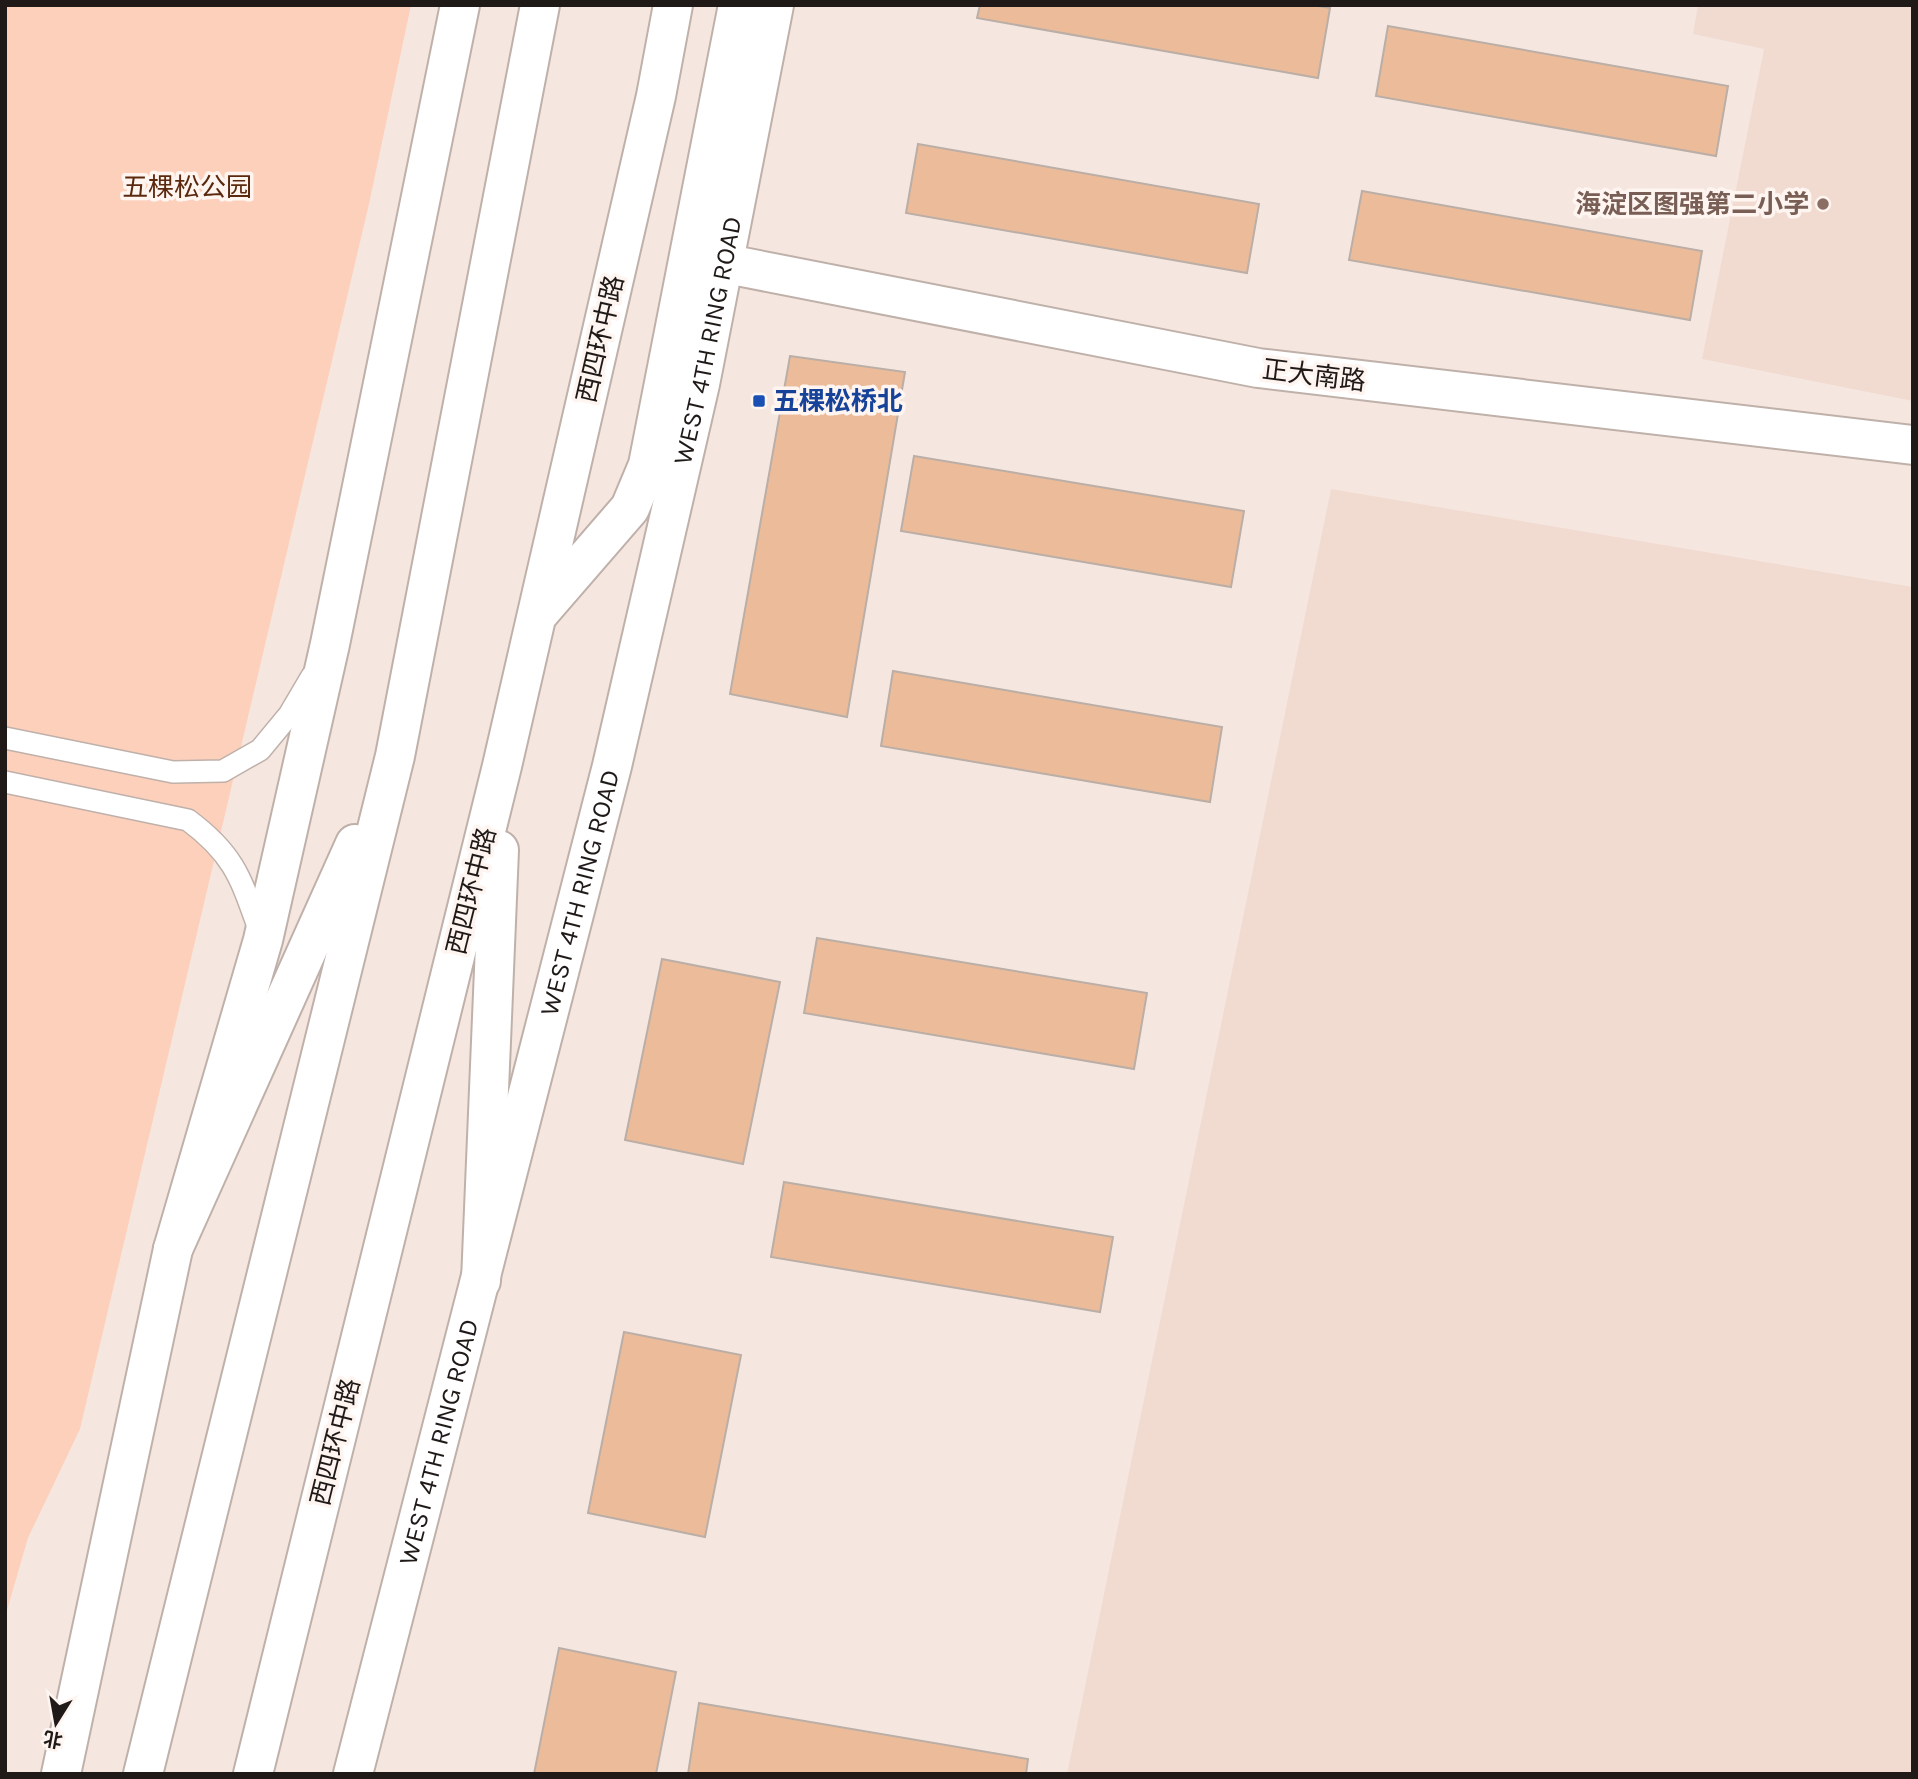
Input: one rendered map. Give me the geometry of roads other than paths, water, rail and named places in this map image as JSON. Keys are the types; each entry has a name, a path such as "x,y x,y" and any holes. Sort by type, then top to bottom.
{"main road":[{"path":"61,1774 173,1249 263,940 330,644 460,5"},
{"path":"143,1774 395,756 540,5"},
{"name":"西四环中路","path":"253,1774 502,766 656,96 673,5"},
{"path":"537,616 630,508 648,465 738,5"},
{"name":"WEST 4TH RING ROAD","path":"353,1774 612,766 697,397 774,5"},
{"name":"正大南路","path":"722,263 1258,368 1913,445"},
{"path":"173,1249 395,756"},
{"path":"481,1281 502,766"}],"lane":[{"path":"5,738 173,772 223,771 260,750 289,715 330,644"},
{"path":"5,782 188,820 212,838 238,872 263,940"}],"place":[{"name":"海淀区图强第二小学","path":"1823,204"},
{"name":"五棵松桥北","path":"759,401"}],"park label":[{"name":"五棵松公园","path":"187,187"}]}
